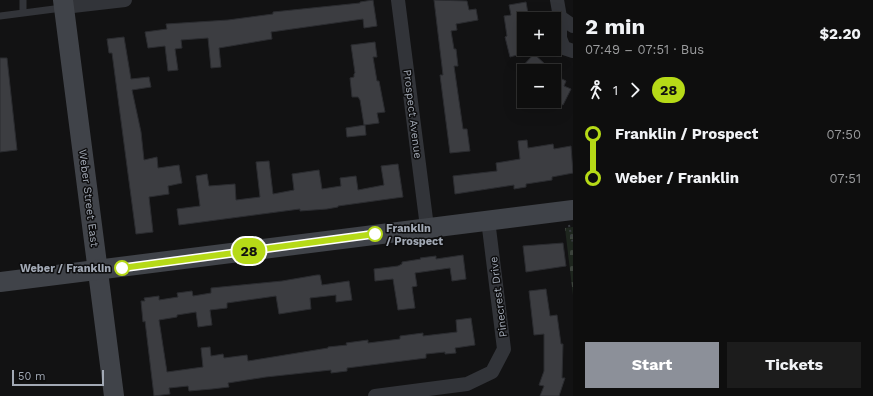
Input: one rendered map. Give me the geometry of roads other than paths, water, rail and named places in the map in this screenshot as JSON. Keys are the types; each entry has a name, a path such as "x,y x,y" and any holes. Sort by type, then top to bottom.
{"street":[{"path":"64,4 125,0"},
{"name":"Prospect Avenue","path":"398,0 427,227"},
{"path":"558,0 559,12"},
{"name":"Weber Street East","path":"64,4 114,396"},
{"path":"561,18 573,26"},
{"path":"561,40 564,48 573,51"},
{"path":"0,282 98,271 488,220 571,217"},
{"name":"Pinecrest Drive","path":"375,396 467,384 492,372 504,349 488,220"}],"lane":[{"path":"22,0 23,12"},
{"path":"0,16 64,4"}],"place":[{"name":"Franklin / Prospect","path":"375,234"},
{"name":"Weber / Franklin","path":"122,268"}]}
